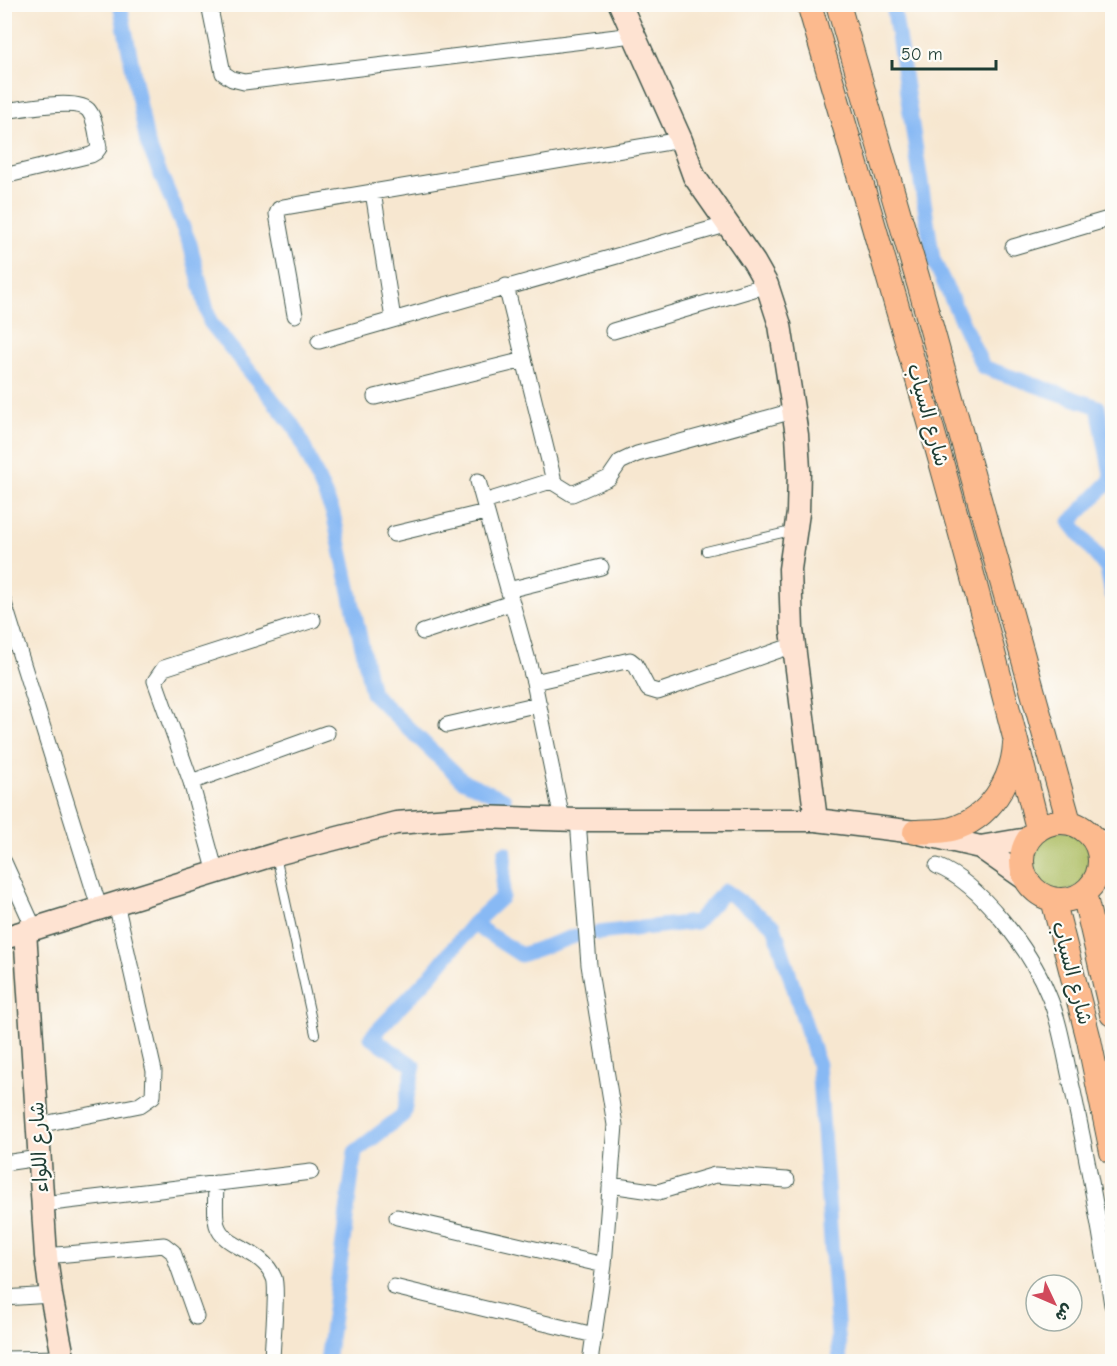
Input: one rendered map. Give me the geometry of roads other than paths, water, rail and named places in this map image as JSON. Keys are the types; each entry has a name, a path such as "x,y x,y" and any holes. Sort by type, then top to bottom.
{"main road":[{"name":"شارع السياب","path":"809,4 934,438 1016,739 1033,834"},
{"name":"شارع السياب","path":"838,4 922,294 1069,822"},
{"path":"915,832 951,829 976,819 996,797 1005,781 1015,752 1016,739"},
{"path":"1053,822 1069,822 1103,842 1101,858 1106,865 1084,893 1074,898 1053,899 1033,889 1023,870 1022,859 1033,834 1053,822"},
{"name":"شارع السياب","path":"1084,893 1113,1014"},
{"name":"شارع السياب","path":"1053,899 1089,1040 1113,1152"},
{"path":"1107,988 1106,956 1113,925"}],"street":[{"path":"209,4 223,73 232,80 244,82 633,35"},
{"path":"620,4 681,140 694,176 754,262 766,285 780,325 799,470 796,530 790,569 794,645 816,820"},
{"path":"4,111 65,104 81,106 88,110 99,148 91,155 4,176"},
{"path":"296,315 277,214 279,209 681,140"},
{"path":"373,192 393,319"},
{"path":"1013,247 1113,218"},
{"path":"319,341 729,224"},
{"path":"613,331 766,285"},
{"path":"506,286 553,477 551,481"},
{"path":"375,397 524,360"},
{"path":"551,481 572,494 609,478 620,462 637,454 793,411"},
{"path":"394,534 485,507 551,481"},
{"path":"478,482 570,819 589,965 615,1125 604,1265 590,1362"},
{"path":"423,632 509,596 601,567"},
{"path":"4,603 108,905 154,1071 153,1096 140,1105 38,1125"},
{"path":"216,873 191,782 155,681 164,668 313,620"},
{"path":"534,682 630,660 635,664 648,689 658,692 794,645"},
{"path":"447,725 539,704"},
{"path":"191,782 327,733"},
{"path":"4,862 21,932 276,854 396,823 477,817 816,820 915,832 980,847 1027,880"},
{"path":"980,847 1033,834"},
{"path":"937,866 961,880 997,913 1023,950 1048,993 1057,1022 1091,1174 1113,1305"},
{"name":"شارع اللواء","path":"21,932 38,1125 46,1256 63,1360"},
{"path":"4,1163 39,1158"},
{"path":"43,1204 311,1172"},
{"path":"610,1185 658,1192 715,1175 787,1180"},
{"path":"216,1183 216,1225 229,1241 255,1254 267,1264 275,1280 272,1362"},
{"path":"397,1217 604,1265"},
{"path":"46,1256 164,1245 173,1252 196,1317"},
{"path":"394,1287 594,1335"},
{"path":"4,1299 51,1295"},
{"path":"4,1359 63,1360"}],"lane":[{"path":"706,551 796,530"},
{"path":"276,854 315,1034"}],"waterway":[{"path":"120,4 147,142 190,244 210,322 296,429 333,513 372,693 462,780 504,799"},
{"path":"893,4 933,259 983,367 1098,407 1112,479 1070,522 1107,569 1112,594"},
{"path":"327,1362 355,1152 403,1115 414,1066 371,1037 431,975 473,924 502,897 505,853"},
{"path":"598,933 696,922 725,891 774,926 818,1064 840,1362"},
{"path":"473,924 521,955 575,936"}]}
